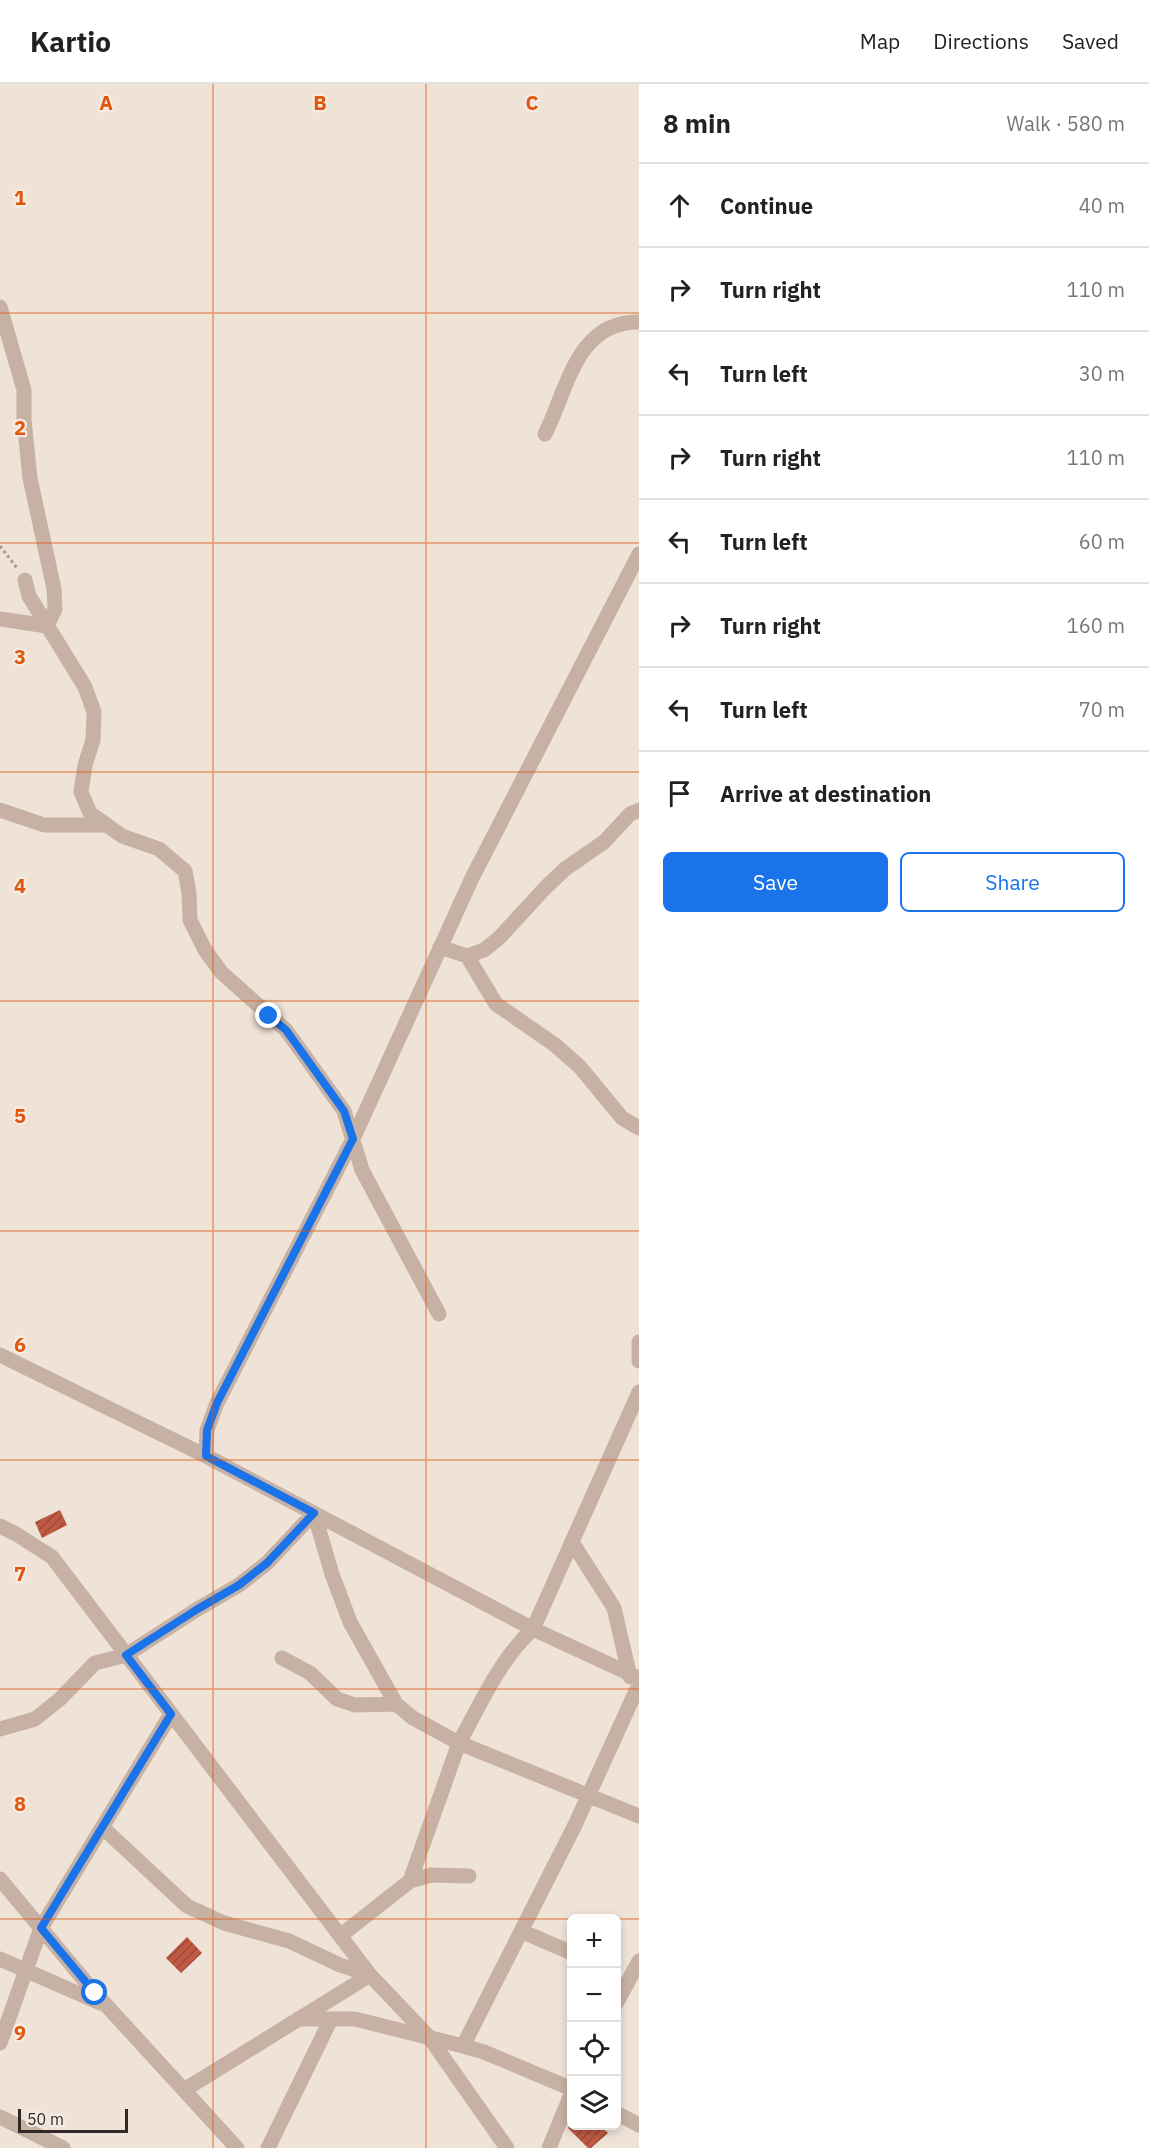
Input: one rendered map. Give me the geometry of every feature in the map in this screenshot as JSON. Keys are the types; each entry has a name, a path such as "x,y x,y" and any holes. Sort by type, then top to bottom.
{"street":[{"path":"0,307 24,390 24,420 31,486 54,589 55,609 47,626"},
{"path":"545,434 575,361 605,330 618,324 639,322"},
{"path":"206,1456 207,1430 217,1403 353,1139 472,878 639,554"},
{"path":"25,580 29,596 85,687 94,712 93,740 85,765 81,792 90,813 122,836 159,849 185,870 190,920 205,951 222,972 286,1030 344,1111 362,1170 439,1314"},
{"path":"0,619 47,626"},
{"path":"0,810 45,825 106,825"},
{"path":"440,947 467,956 484,950 499,938 565,869 604,842 630,814 639,810"},
{"path":"467,956 496,1004 555,1045 580,1067 622,1118 639,1128"},
{"path":"639,1342 639,1361"},
{"path":"0,1355 206,1456 636,1684"},
{"path":"410,1881 459,1743 487,1691 517,1644 533,1629 639,1392"},
{"path":"0,1729 35,1719 60,1699 95,1663 126,1655 239,1585 267,1563 314,1513"},
{"path":"314,1513 332,1574 350,1622 396,1704 413,1718 459,1743 639,1816"},
{"path":"0,1526 52,1557 370,1975 429,2037 507,2148"},
{"path":"463,2046 589,1796 636,1684 614,1608 572,1542"},
{"path":"282,1658 310,1674 338,1699 354,1705 396,1704"},
{"path":"0,2043 41,1928 171,1714"},
{"path":"102,1827 187,1906 224,1923 289,1941 340,1965 370,1975"},
{"path":"340,1935 410,1881 431,1875 469,1876"},
{"path":"0,1879 105,2005 237,2148"},
{"path":"522,1931 567,1951"},
{"path":"0,1959 25,1972 105,2005"},
{"path":"623,1977 639,1960"},
{"path":"184,2090 370,1975"},
{"path":"298,2019 355,2019 429,2037 484,2052 567,2088"},
{"path":"268,2148 331,2019"},
{"path":"549,2148 567,2103"},
{"path":"621,2116 639,2125"},
{"path":"0,2117 63,2148"}],"path":[{"path":"0,546 25,580"}],"building":[{"path":"60,1510 67,1525 42,1538 35,1522"},
{"path":"187,1937 202,1953 181,1973 166,1958"},
{"path":"570,2130 605,2130 608,2133 588,2148"}],"route":[{"path":"95,1993 41,1928 171,1714 126,1655 239,1585 267,1563 314,1513 206,1456 207,1430 217,1403 353,1139 344,1111 314,1072 302,1050 286,1030 269,1016"}]}
